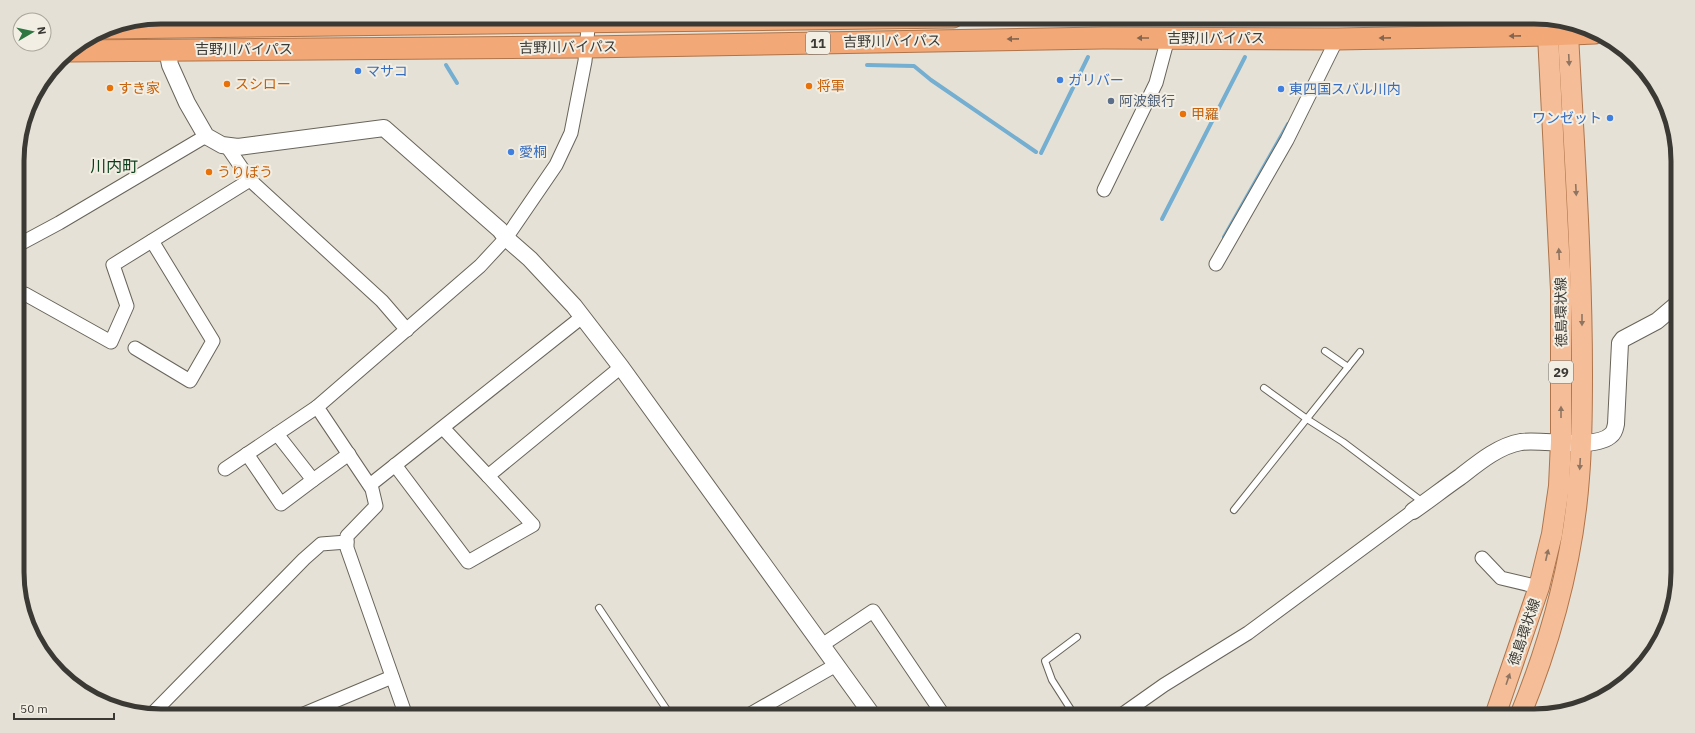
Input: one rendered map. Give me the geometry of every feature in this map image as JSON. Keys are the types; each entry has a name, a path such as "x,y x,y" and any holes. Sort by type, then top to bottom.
{"highway":[{"name":"吉野川バイパス","path":"80,51 587,47 1088,38 1337,38 1557,28 1576,30"}],"main road":[{"name":"徳島環状線","path":"1497,709 1539,587 1552,534 1559,486 1561,442 1561,290 1557,28"},
{"name":"徳島環状線","path":"1523,709 1542,655 1562,587 1571,538 1579,479 1581,443 1582,300 1557,28"}],"street":[{"path":"225,469 317,407 480,266 506,238 556,165 572,134 587,47 589,24"},
{"path":"1104,190 1156,83 1168,38"},
{"path":"1216,264 1287,140 1337,38"},
{"path":"167,50 170,65 187,103 206,136 226,145 238,147 384,128 500,230 506,238 530,259 574,306 620,367 868,709"},
{"path":"24,240 59,223 206,136"},
{"path":"226,145 250,180 382,301 407,330"},
{"path":"25,294 111,342 127,306 113,265 250,180"},
{"path":"135,348 190,380 214,341 152,241"},
{"path":"1130,709 1164,685 1248,633 1490,455 1508,446 1528,442 1581,443 1603,440 1611,436 1614,432 1616,424 1618,355 1620,343 1622,339 1656,321 1671,309"},
{"path":"370,485 582,317"},
{"path":"488,476 620,367"},
{"path":"317,407 372,489 376,506 347,536 347,548 403,709"},
{"path":"395,465 468,562 533,525 443,428"},
{"path":"277,434 313,480"},
{"path":"247,454 281,504 349,454"},
{"path":"157,709 304,559 321,544 347,542"},
{"path":"1482,558 1501,578 1539,587"},
{"path":"822,645 873,611 939,709"},
{"path":"760,709 836,665"},
{"path":"315,709 392,677"}],"lane":[{"path":"1325,351 1348,367"},
{"path":"1234,510 1360,352"},
{"path":"1264,388 1307,419 1343,442 1419,507"},
{"path":"599,608 666,709"},
{"path":"1071,709 1052,680 1045,661 1077,637"}],"waterway":[{"path":"1041,153 1088,57"},
{"path":"1162,219 1245,57"},
{"path":"446,65 457,83"},
{"path":"867,65 914,66 931,80 1036,152"},
{"path":"1224,237 1288,124"}],"place":[{"name":"マサコ","path":"358,71"},
{"name":"ガリバー","path":"1060,80"},
{"name":"スシロー","path":"227,84"},
{"name":"将軍","path":"809,86"},
{"name":"すき家","path":"110,88"},
{"name":"東四国スバル川内","path":"1281,89"},
{"name":"阿波銀行","path":"1111,101"},
{"name":"甲羅","path":"1183,114"},
{"name":"ワンゼット","path":"1610,118"},
{"name":"愛桐","path":"511,152"},
{"name":"うりぼう","path":"209,172"}],"district":[{"name":"川内町","path":"114,166"}]}
